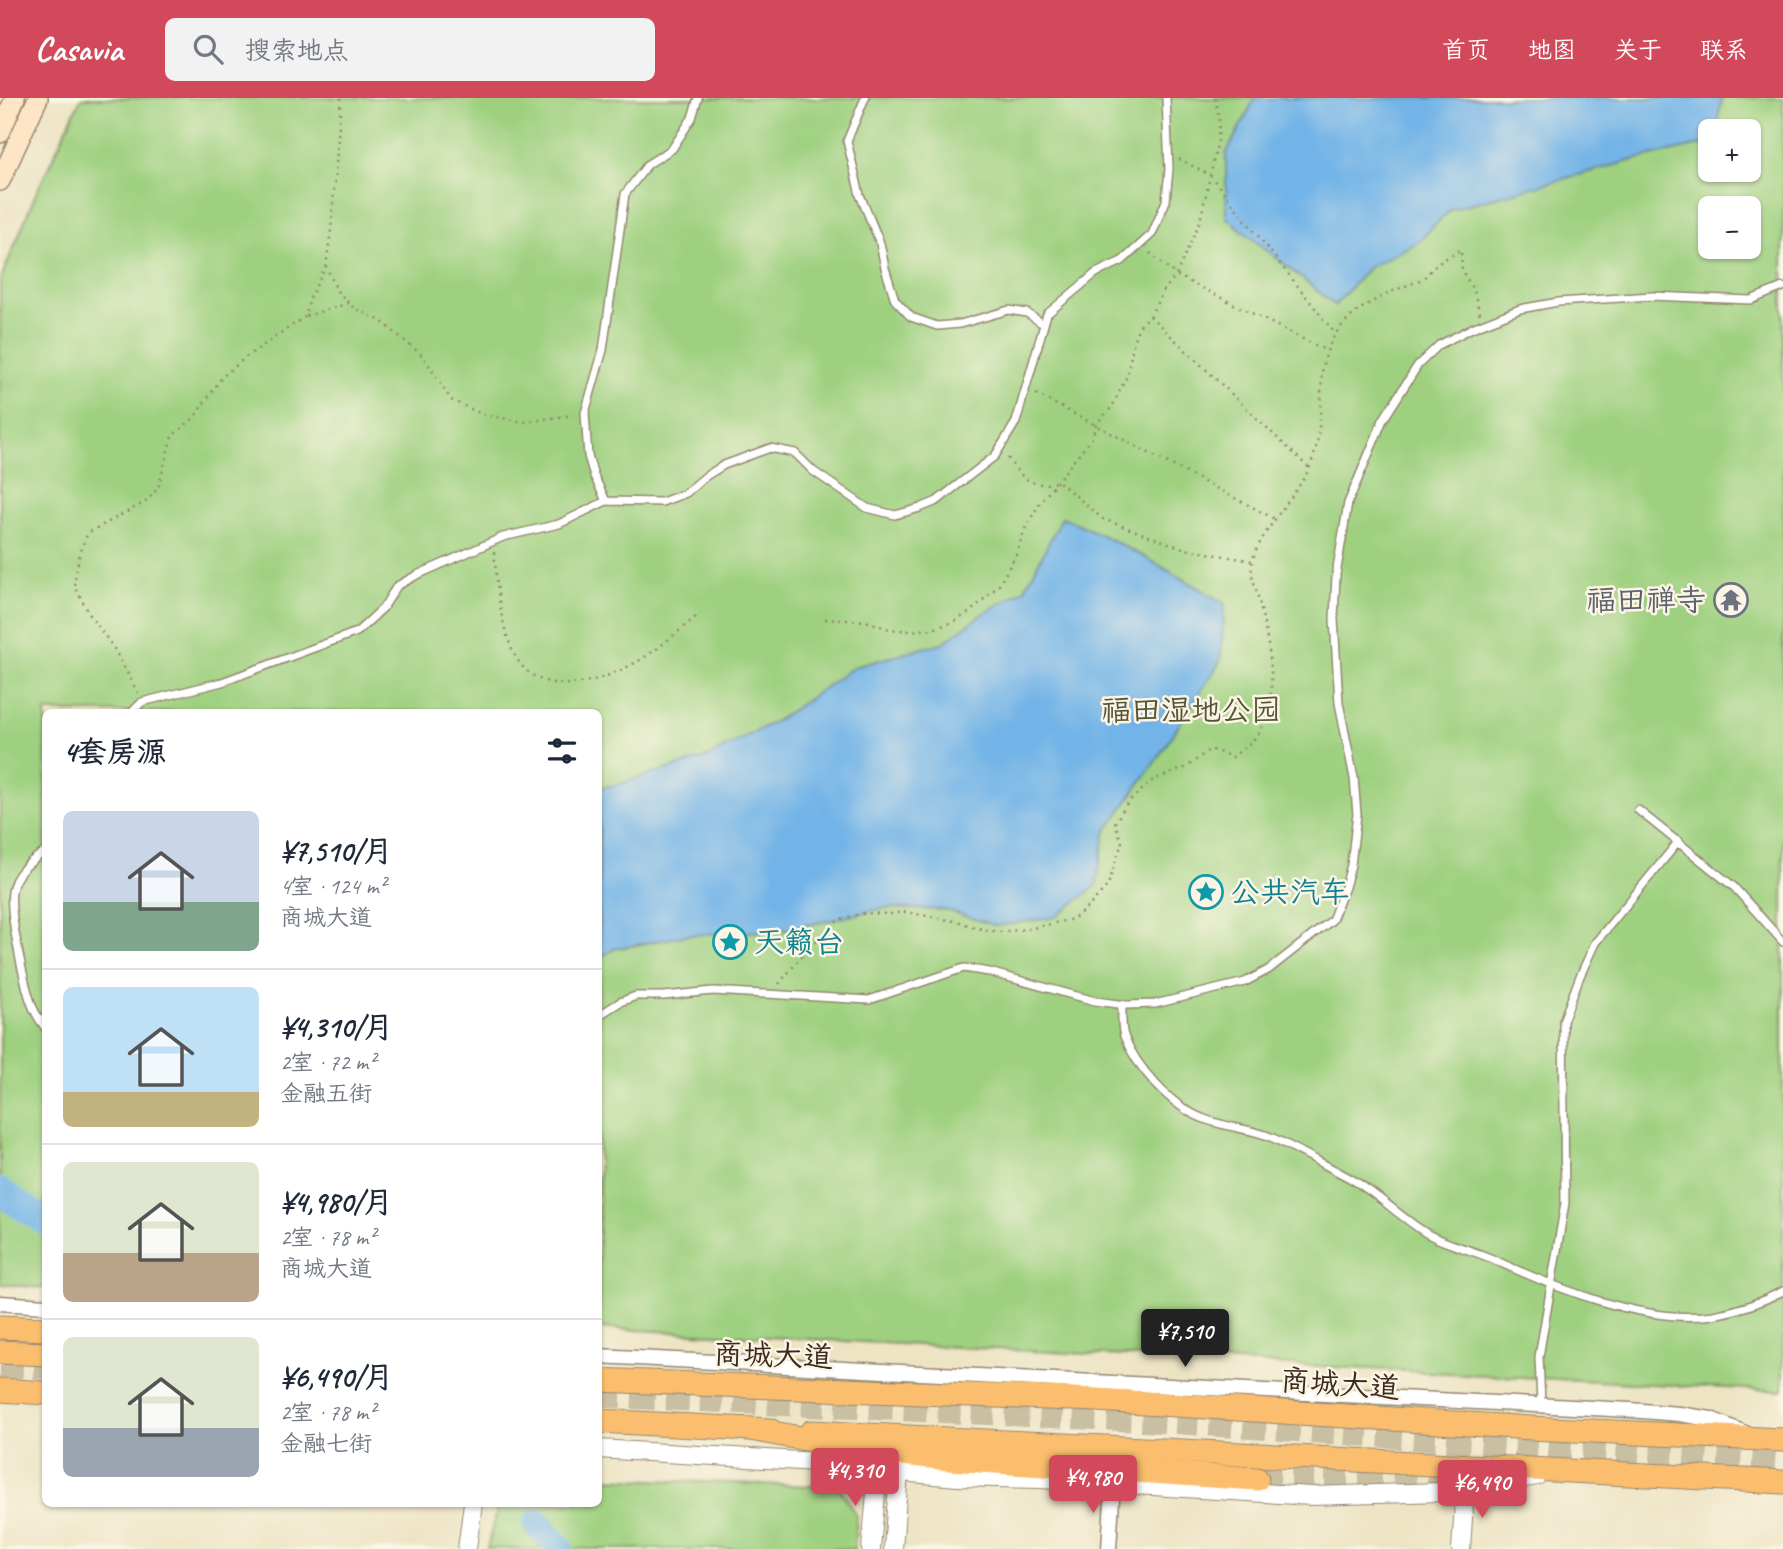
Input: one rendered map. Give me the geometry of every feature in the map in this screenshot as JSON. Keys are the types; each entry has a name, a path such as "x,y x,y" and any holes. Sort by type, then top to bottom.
{"main road":[{"path":"0,133 15,98"},
{"path":"0,181 38,98"},
{"path":"0,1327 42,1329"},
{"path":"0,1352 42,1354"},
{"name":"商城大道","path":"602,1380 1097,1399 1531,1428 1783,1440"},
{"path":"0,1390 42,1393"},
{"path":"602,1421 1783,1482"},
{"path":"750,1429 886,1452 1257,1479"}],"street":[{"path":"0,1303 42,1306"},
{"path":"602,1356 1541,1404 1679,1414 1711,1419 1759,1439"},
{"path":"602,1449 833,1463 878,1471 1311,1496 1442,1492 1563,1471"},
{"path":"871,1549 878,1471"},
{"path":"893,1549 899,1472"},
{"path":"1109,1549 1113,1483"},
{"path":"1461,1549 1465,1488"},
{"path":"467,1549 472,1507"}],"lane":[{"path":"606,501 588,456 585,413 603,350 625,194 648,164 672,149 692,118 698,98"},
{"path":"865,98 848,141 860,195 880,243 895,300 911,317 937,326 960,324 1009,310 1027,313 1043,324"},
{"path":"135,709 142,702 222,682 357,632 383,608 397,586 492,541 559,524 606,501 662,502 686,493 724,465 769,448 795,453 814,471 867,508 895,515 920,509 937,501 995,456 1002,447 1016,422 1047,314 1096,274 1122,261 1153,234 1166,201 1166,98"},
{"path":"602,1013 636,996 664,996 713,990 869,1000 964,968 989,972 1095,1001 1155,1003 1245,982 1268,970 1332,920 1351,865 1357,814 1354,778 1339,703 1334,619 1336,575 1348,503 1383,420 1418,365 1439,345 1520,309 1558,302 1652,296 1751,300 1783,287"},
{"path":"1639,810 1734,887 1783,942"},
{"path":"1541,1404 1539,1357 1565,1203 1563,1021 1595,943 1679,841"},
{"path":"42,854 21,872 12,890 13,918 26,983 32,1007 42,1023"},
{"path":"1122,1004 1123,1034 1135,1057 1154,1082 1185,1110 1203,1119 1248,1129 1273,1138 1359,1182 1427,1234 1552,1285 1639,1311 1712,1315 1783,1291"}],"path":[{"path":"306,316 309,300 326,266 341,98"},
{"path":"825,619 866,621 889,629 910,631 933,629 970,612 999,585 1016,555 1025,529 1039,503 1092,438 1096,424 1112,407 1132,358 1135,335 1142,321 1150,316 1176,275 1200,221 1218,141 1219,119 1215,98"},
{"path":"1168,154 1210,175 1334,332"},
{"path":"1141,245 1176,275 1326,351"},
{"path":"771,994 810,946 840,919 865,913 905,912 999,932 1051,925 1073,919 1088,907 1108,885 1116,867 1122,843 1115,822 1127,803 1153,780 1187,767 1210,749 1233,757 1259,734 1270,706 1270,656 1251,575 1252,561 1275,519 1298,489 1315,452 1320,425 1322,373 1326,351 1332,343 1334,332 1346,320 1374,301 1423,278 1433,268 1461,250 1462,271 1474,291 1483,324"},
{"path":"326,266 337,291 354,308 381,321 423,356 451,400 484,415 525,422 585,413"},
{"path":"142,702 113,647 91,617 74,585 80,551 88,533 147,501 158,488 172,436 194,418 222,377 306,316 349,303"},
{"path":"1150,316 1309,468"},
{"path":"1026,388 1275,519"},
{"path":"1002,447 1023,478 1038,485 1058,481"},
{"path":"1058,481 1103,519 1185,549 1252,561"},
{"path":"492,541 497,585 511,649 525,670 546,682 575,685 612,675 660,647 700,614"}],"green space":[{"name":"福田湿地公园","path":"81,98 1783,98 1783,1391 602,1328 602,709 42,709 42,1288 0,1284 0,281 34,198"},
{"path":"602,1478 839,1487 857,1516 854,1549 487,1549 498,1507 602,1507"}],"water":[{"path":"1255,98 1722,98 1718,119 1698,119 1698,146 1637,159 1451,209 1418,242 1369,267 1335,305 1226,217 1226,154"},
{"path":"1062,517 1125,547 1225,604 1220,662 1105,833 1096,886 1056,917 997,926 946,910 885,908 785,930 688,935 614,949 602,956 602,787 708,757 781,718 854,667 942,643 987,611 1025,589"}],"waterway":[{"path":"0,1192 42,1219"},
{"path":"537,1523 560,1549"}],"tunnel":[{"path":"0,1366 42,1368"},
{"path":"602,1396 1153,1421 1783,1463"},
{"path":"1257,1479 1371,1481 1485,1474"}],"place":[{"name":"福田禅寺","path":"1731,600"},
{"name":"公共汽车","path":"1206,892"},
{"name":"天籁台","path":"730,942"}]}
